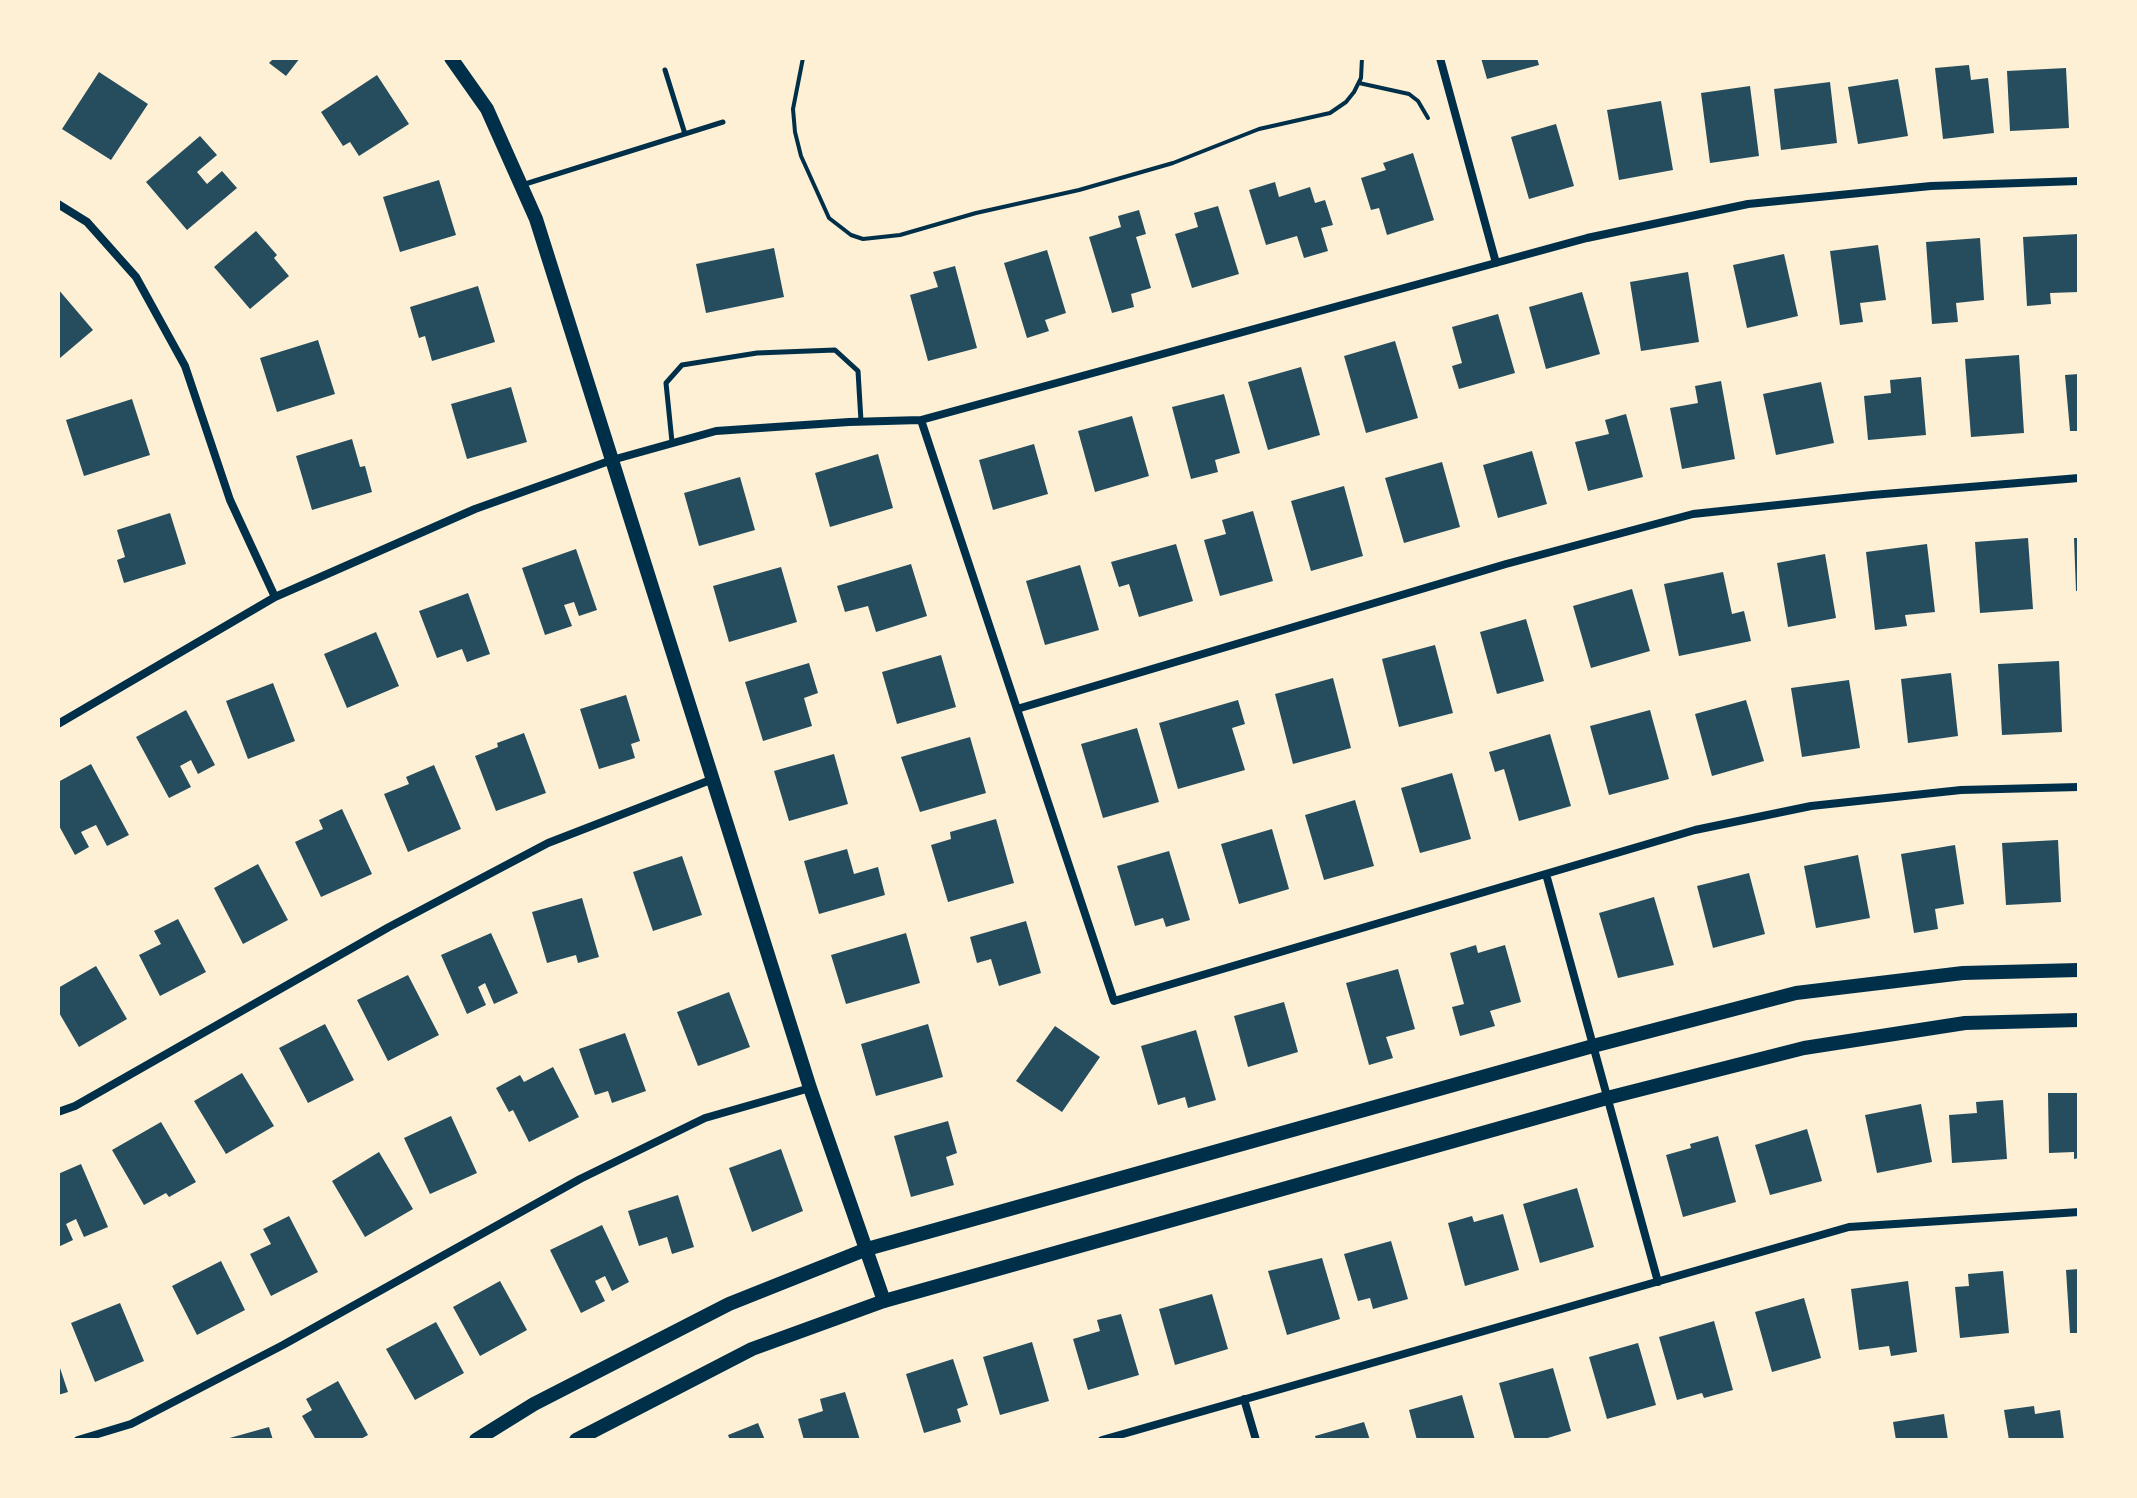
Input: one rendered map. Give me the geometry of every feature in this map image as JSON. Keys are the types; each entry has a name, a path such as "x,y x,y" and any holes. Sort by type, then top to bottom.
{"main road":[{"path":"451,58 487,109 536,219 810,1088 884,1301"},
{"path":"476,1440 534,1404 729,1304 867,1249 1593,1046 1796,993 1963,973 2079,970"},
{"path":"576,1440 752,1349 884,1301 1607,1098 1804,1048 1965,1023 2079,1020"}],"street":[{"path":"1440,58 1496,263"},
{"path":"58,724 275,597 475,509 612,460 716,431 921,420 1587,238 1748,204 1931,186 2079,181"},
{"path":"58,204 87,222 136,277 185,366 230,500 275,597"},
{"path":"921,420 1114,1001 1695,830 1811,806 1961,790 2079,787"},
{"path":"1017,709 1506,564 1693,514 2079,478"},
{"path":"58,1112 75,1106 389,927 548,843 713,779"},
{"path":"1546,874 1658,1282"},
{"path":"78,1440 131,1424 296,1338 580,1179 705,1118 810,1088"},
{"path":"1102,1440 1849,1227 2079,1212"},
{"path":"1244,1399 1256,1440"}],"lane":[{"path":"665,70 685,134"},
{"path":"521,185 723,122"},
{"path":"672,443 666,383 682,365 757,353 835,350 858,371 861,421"}],"path":[{"path":"803,58 793,109 801,156 829,218 839,228 863,239 900,235 976,213 1094,186 1173,163 1259,129 1330,113 1346,102 1359,83 1362,58"},
{"path":"1359,83 1409,94 1418,101 1428,118"}],"building":[{"path":"274,58 300,58 286,76 269,63"},
{"path":"1481,58 1537,58 1539,65 1487,79"},
{"path":"1969,65 1971,80 1988,78 1994,133 1943,139 1935,68"},
{"path":"2066,68 2069,128 2010,131 2007,71"},
{"path":"99,72 148,104 111,160 62,129"},
{"path":"377,75 409,124 359,156 350,142 343,146 321,112"},
{"path":"1898,79 1908,136 1858,144 1848,87"},
{"path":"1830,82 1837,143 1781,150 1774,89"},
{"path":"1750,86 1759,156 1710,163 1701,93"},
{"path":"1661,101 1673,170 1619,180 1607,110"},
{"path":"1556,124 1574,186 1529,199 1511,137"},
{"path":"200,136 217,155 197,172 207,184 222,171 237,188 187,230 146,182"},
{"path":"1413,153 1434,220 1387,235 1379,208 1371,210 1361,178 1386,170 1383,163"},
{"path":"439,180 456,235 400,252 383,197"},
{"path":"1275,182 1279,197 1310,187 1315,203 1325,200 1333,225 1321,228 1328,251 1304,258 1297,236 1266,245 1249,190"},
{"path":"1218,206 1239,274 1192,288 1175,234 1198,227 1194,213"},
{"path":"1139,210 1146,234 1136,237 1151,288 1131,294 1134,307 1112,313 1089,237 1121,227 1118,216"},
{"path":"256,231 277,255 274,258 289,276 250,309 214,267"},
{"path":"2079,234 2079,292 2050,293 2051,304 2027,306 2023,237"},
{"path":"1980,238 1984,300 1956,303 1958,322 1932,324 1926,242"},
{"path":"1878,245 1886,300 1860,303 1863,322 1840,325 1830,251"},
{"path":"774,248 784,297 706,313 696,264"},
{"path":"1047,250 1066,313 1045,320 1049,331 1027,338 1004,263"},
{"path":"1784,254 1798,316 1747,328 1733,265"},
{"path":"955,266 977,348 928,361 910,295 938,287 933,272"},
{"path":"1688,272 1699,342 1641,351 1630,282"},
{"path":"478,286 495,342 432,361 425,336 419,338 410,307"},
{"path":"58,289 93,330 60,358 58,356"},
{"path":"1582,292 1600,354 1546,369 1529,307"},
{"path":"1498,314 1515,373 1459,389 1452,366 1462,363 1452,327"},
{"path":"318,340 335,394 277,412 260,358"},
{"path":"1395,341 1418,418 1366,433 1344,356"},
{"path":"2019,355 2024,433 1971,437 1965,359"},
{"path":"1301,367 1320,435 1268,450 1248,382"},
{"path":"2079,374 2079,431 2070,431 2065,375"},
{"path":"1921,377 1926,435 1868,440 1864,396 1891,393 1890,380"},
{"path":"1721,381 1735,459 1682,469 1670,408 1698,403 1695,386"},
{"path":"1821,382 1834,443 1776,455 1763,394"},
{"path":"511,387 527,442 467,459 451,404"},
{"path":"1224,394 1240,453 1215,460 1218,472 1191,479 1172,407"},
{"path":"132,399 150,455 84,476 66,420"},
{"path":"1626,414 1643,477 1588,491 1575,442 1609,434 1605,420"},
{"path":"1132,416 1149,476 1095,492 1078,431"},
{"path":"352,439 360,467 365,466 372,492 312,510 296,456"},
{"path":"1034,444 1048,494 993,510 979,460"},
{"path":"1532,451 1547,504 1498,518 1483,465"},
{"path":"878,454 893,508 830,527 815,473"},
{"path":"1442,462 1460,527 1404,543 1385,478"},
{"path":"740,477 755,530 699,546 684,493"},
{"path":"1344,486 1363,556 1311,571 1291,501"},
{"path":"1253,511 1273,581 1220,596 1204,540 1226,534 1222,520"},
{"path":"170,513 186,564 124,583 117,560 125,557 117,530"},
{"path":"2028,538 2033,609 1980,613 1975,542"},
{"path":"2074,538 2079,538 2079,591 2076,591"},
{"path":"1176,544 1193,601 1139,617 1129,584 1119,587 1111,562"},
{"path":"1927,544 1935,612 1905,615 1907,626 1875,630 1866,552"},
{"path":"576,549 597,610 579,616 574,602 564,605 572,626 545,635 522,568"},
{"path":"1825,554 1836,618 1788,627 1777,563"},
{"path":"911,564 927,616 876,632 868,606 845,612 837,586"},
{"path":"1080,565 1099,630 1045,645 1026,581"},
{"path":"781,567 797,622 729,642 713,586"},
{"path":"1723,572 1732,614 1744,611 1751,641 1679,656 1664,584"},
{"path":"1632,589 1650,651 1591,668 1573,606"},
{"path":"468,593 490,654 467,662 462,649 437,658 419,611"},
{"path":"1526,619 1544,681 1497,694 1480,632"},
{"path":"376,632 399,686 347,708 324,654"},
{"path":"1435,645 1453,713 1399,727 1382,659"},
{"path":"941,655 956,707 897,724 882,672"},
{"path":"2059,661 2062,732 2002,735 1998,664"},
{"path":"809,663 818,693 804,698 812,726 763,741 745,682"},
{"path":"1951,673 1958,736 1908,743 1901,679"},
{"path":"1333,678 1351,748 1293,764 1275,694"},
{"path":"1849,680 1860,748 1802,757 1791,688"},
{"path":"273,683 295,741 248,759 226,701"},
{"path":"626,695 640,741 631,744 635,758 599,769 580,709"},
{"path":"1238,700 1245,724 1232,728 1245,770 1178,789 1159,723"},
{"path":"1746,700 1764,761 1712,776 1695,714"},
{"path":"186,710 215,765 198,774 191,760 180,766 191,787 169,798 136,737"},
{"path":"1650,710 1669,779 1609,795 1590,726"},
{"path":"1137,728 1159,802 1103,818 1081,744"},
{"path":"524,733 546,793 496,811 475,756 498,747 497,743"},
{"path":"1550,734 1571,806 1519,821 1504,769 1495,772 1489,752"},
{"path":"970,737 986,793 920,812 901,757"},
{"path":"834,754 848,804 789,821 774,771"},
{"path":"91,764 129,835 107,846 96,825 81,832 89,847 75,855 58,824 58,782"},
{"path":"434,765 461,829 408,852 384,794 409,784 406,777"},
{"path":"1452,773 1471,839 1420,853 1401,788"},
{"path":"1355,800 1374,866 1324,880 1305,815"},
{"path":"342,809 372,874 321,897 295,842 323,829 319,820"},
{"path":"996,819 1014,883 948,902 931,845 951,839 950,832"},
{"path":"1272,829 1289,889 1239,904 1221,844"},
{"path":"2058,840 2061,902 2006,905 2002,843"},
{"path":"1955,845 1964,904 1935,909 1938,929 1914,933 1901,854"},
{"path":"847,849 854,874 878,867 885,895 819,914 804,861"},
{"path":"1169,851 1190,920 1166,927 1163,918 1135,926 1117,866"},
{"path":"1858,855 1870,918 1816,928 1804,866"},
{"path":"682,856 702,915 653,931 633,872"},
{"path":"258,864 288,920 243,944 214,888"},
{"path":"1749,873 1765,934 1713,948 1697,886"},
{"path":"1654,897 1674,965 1618,978 1599,913"},
{"path":"582,898 599,957 578,963 576,955 547,963 532,912"},
{"path":"178,919 206,972 160,996 139,955 161,944 154,931"},
{"path":"1026,921 1041,973 999,986 991,959 977,963 970,937"},
{"path":"491,933 518,993 494,1004 485,983 478,987 486,1005 467,1014 441,955"},
{"path":"906,933 920,983 846,1004 831,955"},
{"path":"1476,945 1478,953 1505,945 1521,1002 1490,1011 1495,1026 1460,1036 1452,1007 1464,1004 1450,953"},
{"path":"96,966 127,1019 79,1047 58,1011 58,988"},
{"path":"1398,969 1415,1029 1386,1037 1393,1058 1369,1065 1346,983"},
{"path":"408,975 439,1035 388,1061 357,1000"},
{"path":"729,992 750,1047 698,1066 677,1012"},
{"path":"1284,1002 1298,1052 1248,1067 1234,1016"},
{"path":"325,1024 354,1080 308,1103 279,1048"},
{"path":"928,1024 943,1077 876,1096 861,1044"},
{"path":"1055,1026 1100,1057 1062,1112 1016,1081"},
{"path":"1196,1030 1216,1100 1188,1108 1185,1097 1158,1105 1141,1046"},
{"path":"625,1033 646,1091 612,1103 608,1091 595,1095 579,1049"},
{"path":"553,1067 579,1117 529,1142 513,1110 509,1112 496,1088 520,1075 524,1082"},
{"path":"242,1073 274,1126 226,1154 194,1101"},
{"path":"2048,1093 2079,1093 2079,1158 2074,1159 2074,1152 2049,1153"},
{"path":"2003,1100 2007,1159 1952,1163 1949,1115 1977,1113 1976,1102"},
{"path":"1921,1104 1932,1162 1877,1173 1865,1115"},
{"path":"451,1116 477,1173 430,1194 404,1138"},
{"path":"948,1121 957,1153 946,1157 954,1185 911,1197 894,1136"},
{"path":"161,1122 196,1182 169,1197 166,1193 144,1205 112,1150"},
{"path":"1807,1129 1822,1181 1770,1195 1755,1145"},
{"path":"1718,1136 1736,1202 1683,1217 1666,1155"},
{"path":"781,1149 803,1211 752,1232 729,1168"},
{"path":"379,1152 413,1209 365,1237 332,1181"},
{"path":"81,1164 108,1227 84,1237 76,1219 66,1224 73,1240 58,1247 58,1174"},
{"path":"1577,1188 1594,1247 1540,1263 1523,1204"},
{"path":"678,1195 694,1247 672,1254 667,1237 639,1246 628,1211"},
{"path":"1503,1214 1519,1270 1465,1286 1448,1223 1472,1216 1474,1222"},
{"path":"289,1216 318,1272 271,1296 250,1254 271,1244 263,1229"},
{"path":"602,1225 629,1282 612,1291 605,1276 595,1281 605,1301 581,1313 550,1250"},
{"path":"1391,1241 1408,1299 1373,1309 1370,1298 1358,1301 1344,1254"},
{"path":"1322,1258 1340,1319 1287,1335 1268,1271"},
{"path":"221,1261 245,1310 197,1335 172,1286"},
{"path":"2079,1269 2079,1333 2070,1333 2066,1270"},
{"path":"2003,1271 2009,1333 1960,1338 1955,1287 1969,1286 1968,1274"},
{"path":"500,1281 527,1330 480,1356 453,1307"},
{"path":"1908,1281 1917,1352 1891,1356 1889,1346 1859,1350 1851,1289"},
{"path":"1212,1294 1228,1349 1175,1365 1159,1309"},
{"path":"1804,1298 1821,1358 1772,1372 1755,1312"},
{"path":"120,1303 144,1361 95,1382 71,1323"},
{"path":"1121,1314 1139,1375 1088,1390 1073,1339 1100,1331 1097,1320"},
{"path":"1714,1321 1733,1390 1704,1398 1702,1393 1677,1400 1659,1337"},
{"path":"436,1322 464,1373 415,1400 386,1349"},
{"path":"1032,1342 1049,1401 1000,1415 983,1357"},
{"path":"1638,1343 1656,1405 1607,1419 1589,1357"},
{"path":"953,1359 968,1405 957,1409 961,1422 924,1433 906,1374"},
{"path":"58,1362 68,1392 58,1395"},
{"path":"1553,1368 1571,1431 1541,1440 1515,1440 1499,1383"},
{"path":"338,1381 368,1435 359,1440 316,1440 302,1416 312,1410 306,1399"},
{"path":"845,1392 860,1440 804,1440 798,1419 823,1411 820,1399"},
{"path":"1462,1395 1475,1440 1417,1440 1409,1410"},
{"path":"2034,1406 2035,1414 2060,1410 2064,1440 2009,1440 2004,1410"},
{"path":"1944,1414 1948,1440 1896,1440 1893,1422"},
{"path":"1364,1422 1370,1440 1316,1440 1315,1436"},
{"path":"758,1423 765,1440 730,1440 728,1435"},
{"path":"269,1427 273,1440 226,1440 226,1439"}]}
